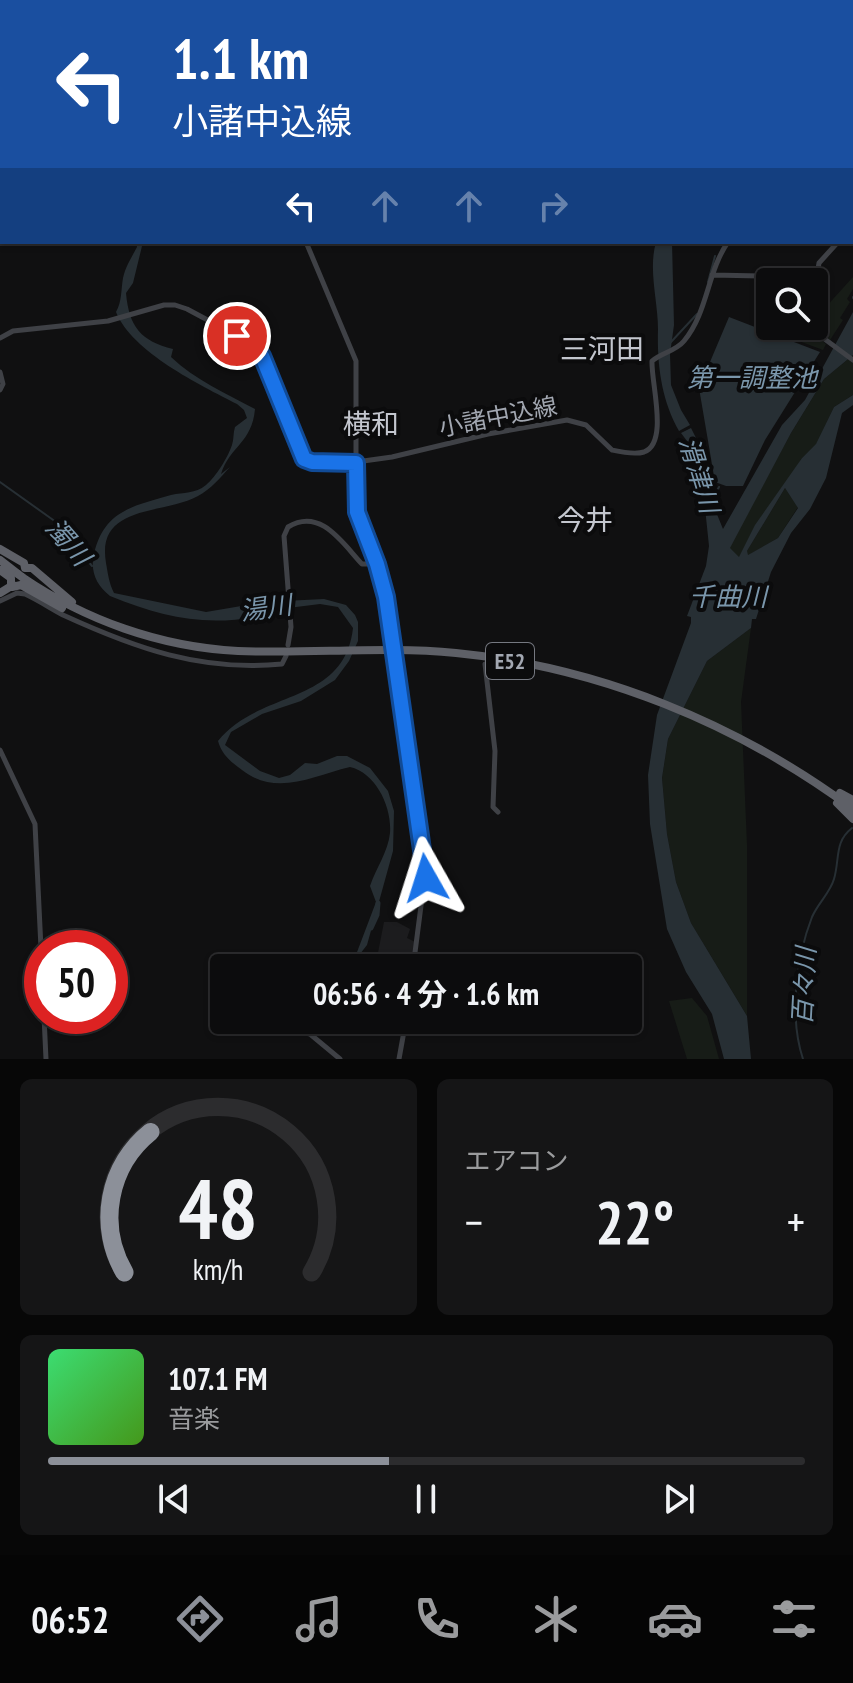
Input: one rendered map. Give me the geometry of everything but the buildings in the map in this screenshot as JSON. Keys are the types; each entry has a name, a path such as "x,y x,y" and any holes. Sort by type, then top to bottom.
{"highway":[{"path":"0,549 22,561 22,573 7,589"},
{"name":"E52","path":"0,560 65,604 131,631 175,642 227,650 446,652 514,661 588,678 701,718 790,766 853,809"},
{"path":"0,570 11,578 7,589"},
{"path":"7,589 19,584 68,610 131,631"},
{"path":"790,766 853,800"},
{"path":"790,766 832,798 853,819"}],"main road":[{"path":"307,244 356,361 357,512 386,597 404,741 426,867 415,954"},
{"path":"727,244 717,258 712,275 756,276"},
{"path":"818,268 836,244"},
{"name":"小諸中込線","path":"0,338 15,331 115,319 164,305 179,306 254,346 264,359 302,458 309,462 356,463 407,455 488,434 567,420 586,425 612,450 644,452 652,447 658,436 651,364 653,359 685,340 696,322 712,275"},
{"path":"824,340 853,360"},
{"path":"0,372 3,381 0,390"},
{"path":"288,645 290,619 284,533 293,523 315,524 331,530 348,545 362,564 377,564"},
{"path":"0,601 17,593 25,594 76,620 178,659 243,666 282,664 286,656"},
{"path":"485,664 495,751 493,807 498,812"},
{"path":"0,750 35,824 40,930"},
{"path":"45,1034 46,1059"},
{"path":"305,1034 314,1036 339,1058"},
{"path":"399,1059 403,1034"}],"shaded area":[{"path":"853,277 853,289 847,299 850,302 830,340 828,305"},
{"path":"796,340 821,340 826,344 823,350"},
{"path":"853,355 853,395 834,407 816,445 802,458 739,558 729,548 791,433 824,379"},
{"path":"785,488 798,507 778,538 747,556 747,551"},
{"path":"751,628 741,702 747,845 747,1016 691,923 676,882 667,834 662,778 668,739 707,661"},
{"path":"384,922 397,922 410,929 407,938 415,942 413,954 378,954"},
{"path":"692,998 707,1016 719,1059 687,1059 669,1001"}],"water":[{"name":"湯川","path":"136,244 143,244 133,283 126,293 130,315 139,331 153,342 173,349 171,357 190,373 255,409 250,430 221,474 230,467 211,487 184,502 135,514 111,530 106,544 110,582 114,593 206,612 264,602 324,599 346,605 355,615 358,641 349,661 335,680 301,701 262,714 231,732 225,745 260,771 279,778 290,775 305,763 317,764 337,756 347,756 370,768 388,791 394,811 393,851 367,945 360,954 356,954 376,902 370,886 390,833 385,802 375,784 368,776 350,767 295,782 268,782 255,778 234,764 224,754 218,741 235,724 317,684 334,671 346,653 353,628 338,607 320,604 280,609 276,616 265,619 261,616 220,620 184,618 148,610 110,596 101,587 94,572 93,560 99,539 113,519 133,507 206,485 228,455 235,427 247,418 237,404 169,366 136,341 124,327 116,312 127,265"},
{"path":"656,244 672,244 674,325 670,354 671,385 690,425 679,431 664,394 659,368"},
{"name":"千曲川","path":"853,312 853,355 824,379 791,433 730,548 739,557 755,525 802,458 816,444 834,407 853,395 853,405 842,413 826,478 810,509 791,533 771,572 751,628 707,661 668,739 662,778 667,834 676,882 691,923 747,1016 751,1059 724,1059 712,1014 686,972 667,929 650,824 648,775 657,715 691,623 691,617 687,616 706,566 709,546 702,479 693,449 681,433 691,428 700,446 714,507 723,529 782,425 805,400","holes":["785,488 798,508 778,538 748,555 747,551"]},
{"name":"第一調整池","path":"729,317 756,327 756,340 789,340 820,352 765,440 743,486 726,486 715,482 699,388"}],"waterway":[{"path":"708,282 715,256"},
{"path":"671,342 697,314"},
{"name":"濁川","path":"0,482 56,522 92,566"},
{"name":"滑津川","path":"712,500 719,487"},
{"name":"百々川","path":"803,1059 796,1025 798,969 812,917 830,889 842,839 852,828"},
{"name":"湯川","path":"371,928 378,903"}],"district":[{"name":"三河田","path":"602,349"},
{"name":"横和","path":"371,424"},
{"name":"今井","path":"585,520"}],"route":[{"path":"237,336 254,346 262,356 304,459 309,462 356,463 357,512 386,597 404,741 426,878"}]}
